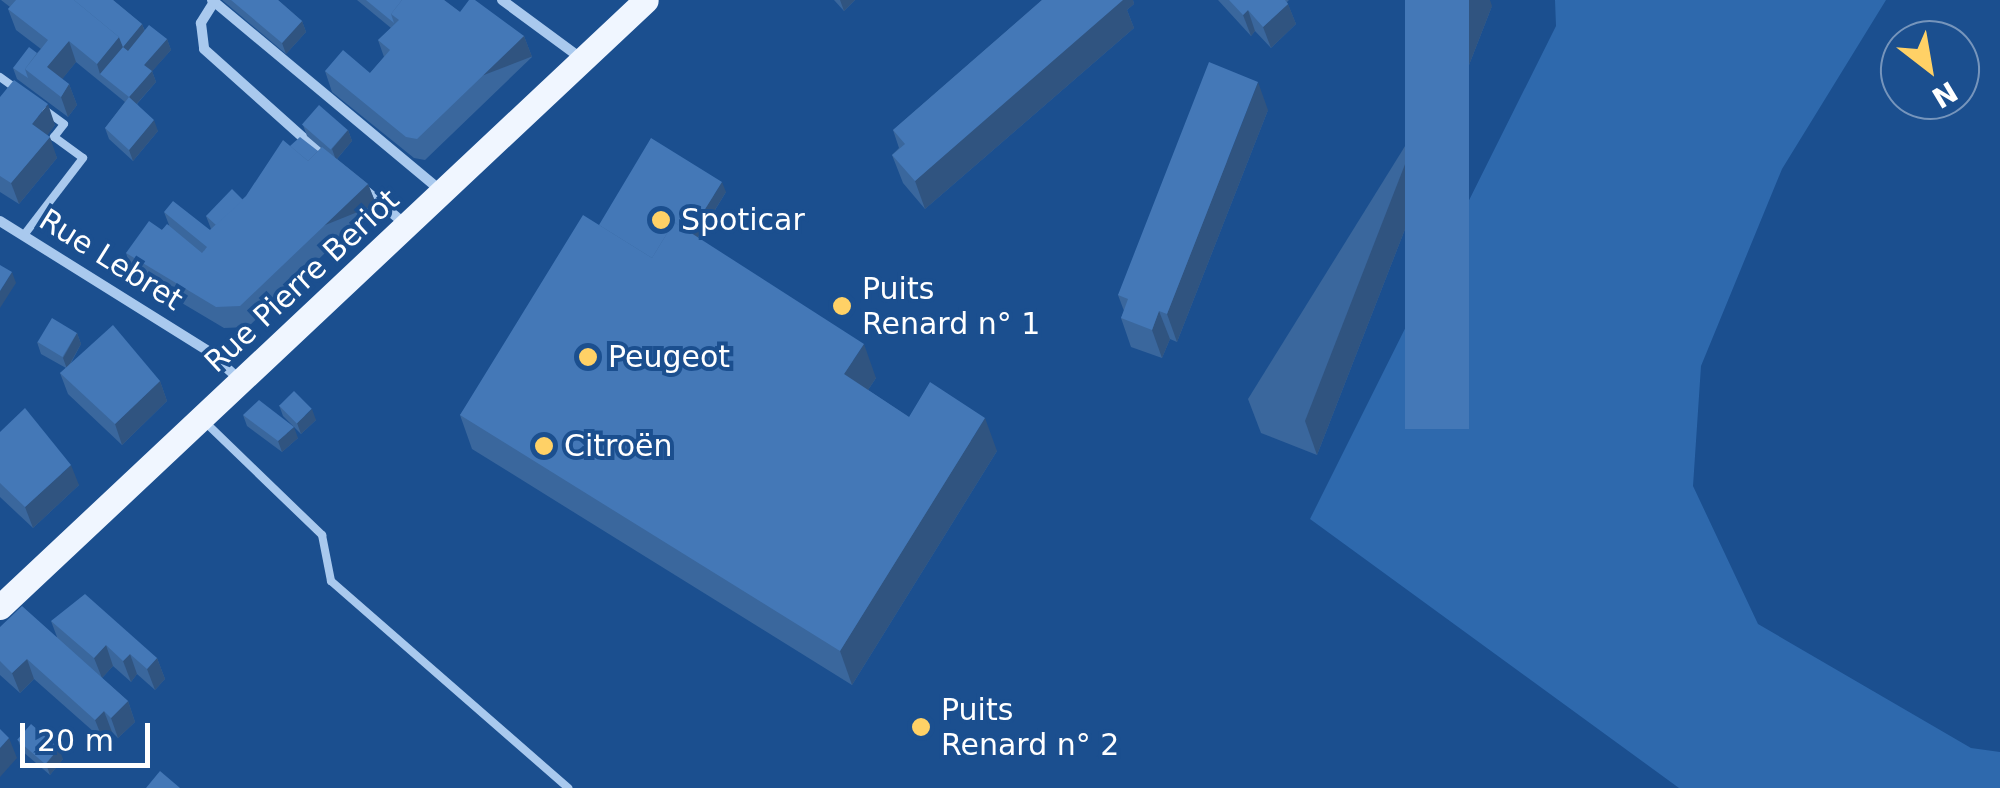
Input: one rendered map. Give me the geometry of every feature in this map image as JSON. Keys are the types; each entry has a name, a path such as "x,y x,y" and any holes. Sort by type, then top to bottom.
{"main road":[{"name":"Rue Pierre Beriot","path":"0,607 445,194 646,0"}],"street":[{"path":"502,0 583,60"},
{"path":"334,164 204,49 201,23 213,1 445,194"},
{"path":"349,177 409,227"},
{"name":"Rue Lebret","path":"0,220 208,351 241,381"}],"lane":[{"path":"0,76 64,124 54,136 83,158 24,235"},
{"path":"202,418 322,535 330,581 568,788"}],"shaded area":[{"path":"1555,0 1886,0 1782,169 1701,366 1693,486 1758,624 1971,748 2000,752 2000,788 1679,788 1310,519 1556,26"}],"building":[{"path":"16,0 74,0 119,37 97,64 69,41 47,67 69,84 61,97 25,69 48,40 8,9"},
{"path":"74,0 113,0 142,24 123,47 119,37"},
{"path":"231,0 278,0 302,21 282,43"},
{"path":"366,0 402,0 391,14 394,23"},
{"path":"402,0 444,0 460,12 469,0 475,0 524,36 417,139 406,137 325,71 343,50 370,73 390,50 378,40 399,20 391,14"},
{"path":"1042,0 1123,0 915,181 892,155 905,144 893,130"},
{"path":"1229,0 1285,0 1288,4 1263,27 1248,10 1243,15"},
{"path":"1405,0 1469,0 1469,429 1405,429"},
{"path":"149,25 167,39 144,65 152,71 129,97 100,74 123,47 128,51"},
{"path":"29,47 37,53 25,69 28,78 13,68"},
{"path":"1209,62 1258,82 1167,314 1159,311 1152,330 1121,318 1128,299 1118,295"},
{"path":"14,80 48,104 32,124 50,137 11,183 0,176 0,97"},
{"path":"129,97 154,120 129,150 105,128"},
{"path":"319,105 348,130 331,150 302,125"},
{"path":"300,137 318,151 308,161 290,146"},
{"name":"Spoticar","path":"651,138 722,182 690,233 674,222 652,258 599,225"},
{"path":"283,140 308,161 322,147 368,184 240,306 216,307 126,253 149,221 162,230 167,224 202,253 207,247 164,212 173,201 210,230 246,196"},
{"path":"232,189 243,200 216,225 206,216"},
{"path":"583,215 652,258 674,222 864,344 844,374 909,417 930,382 985,418 840,651 460,415"},
{"path":"0,265 12,272 0,291"},
{"path":"52,318 77,333 62,357 38,342"},
{"path":"113,325 160,381 115,424 60,373"},
{"path":"294,391 312,409 297,424 279,406"},
{"path":"259,400 294,427 278,441 243,415"},
{"path":"25,408 71,465 25,507 0,483 0,432"},
{"path":"85,594 157,658 147,669 130,654 123,661 106,645 94,658 51,621"},
{"path":"22,606 128,701 111,718 104,711 95,720 27,659 12,673 0,661 0,627"},
{"path":"31,724 59,748 45,764 17,740"},
{"path":"0,729 9,738 0,748"},
{"path":"160,771 180,788 146,788"}],"place":[{"name":"Spoticar","path":"661,220"},
{"name":"Puits Renard n° 1","path":"842,306"},
{"name":"Peugeot","path":"588,357"},
{"name":"Citroën","path":"544,446"},
{"name":"Puits Renard n° 2","path":"921,727"}]}
